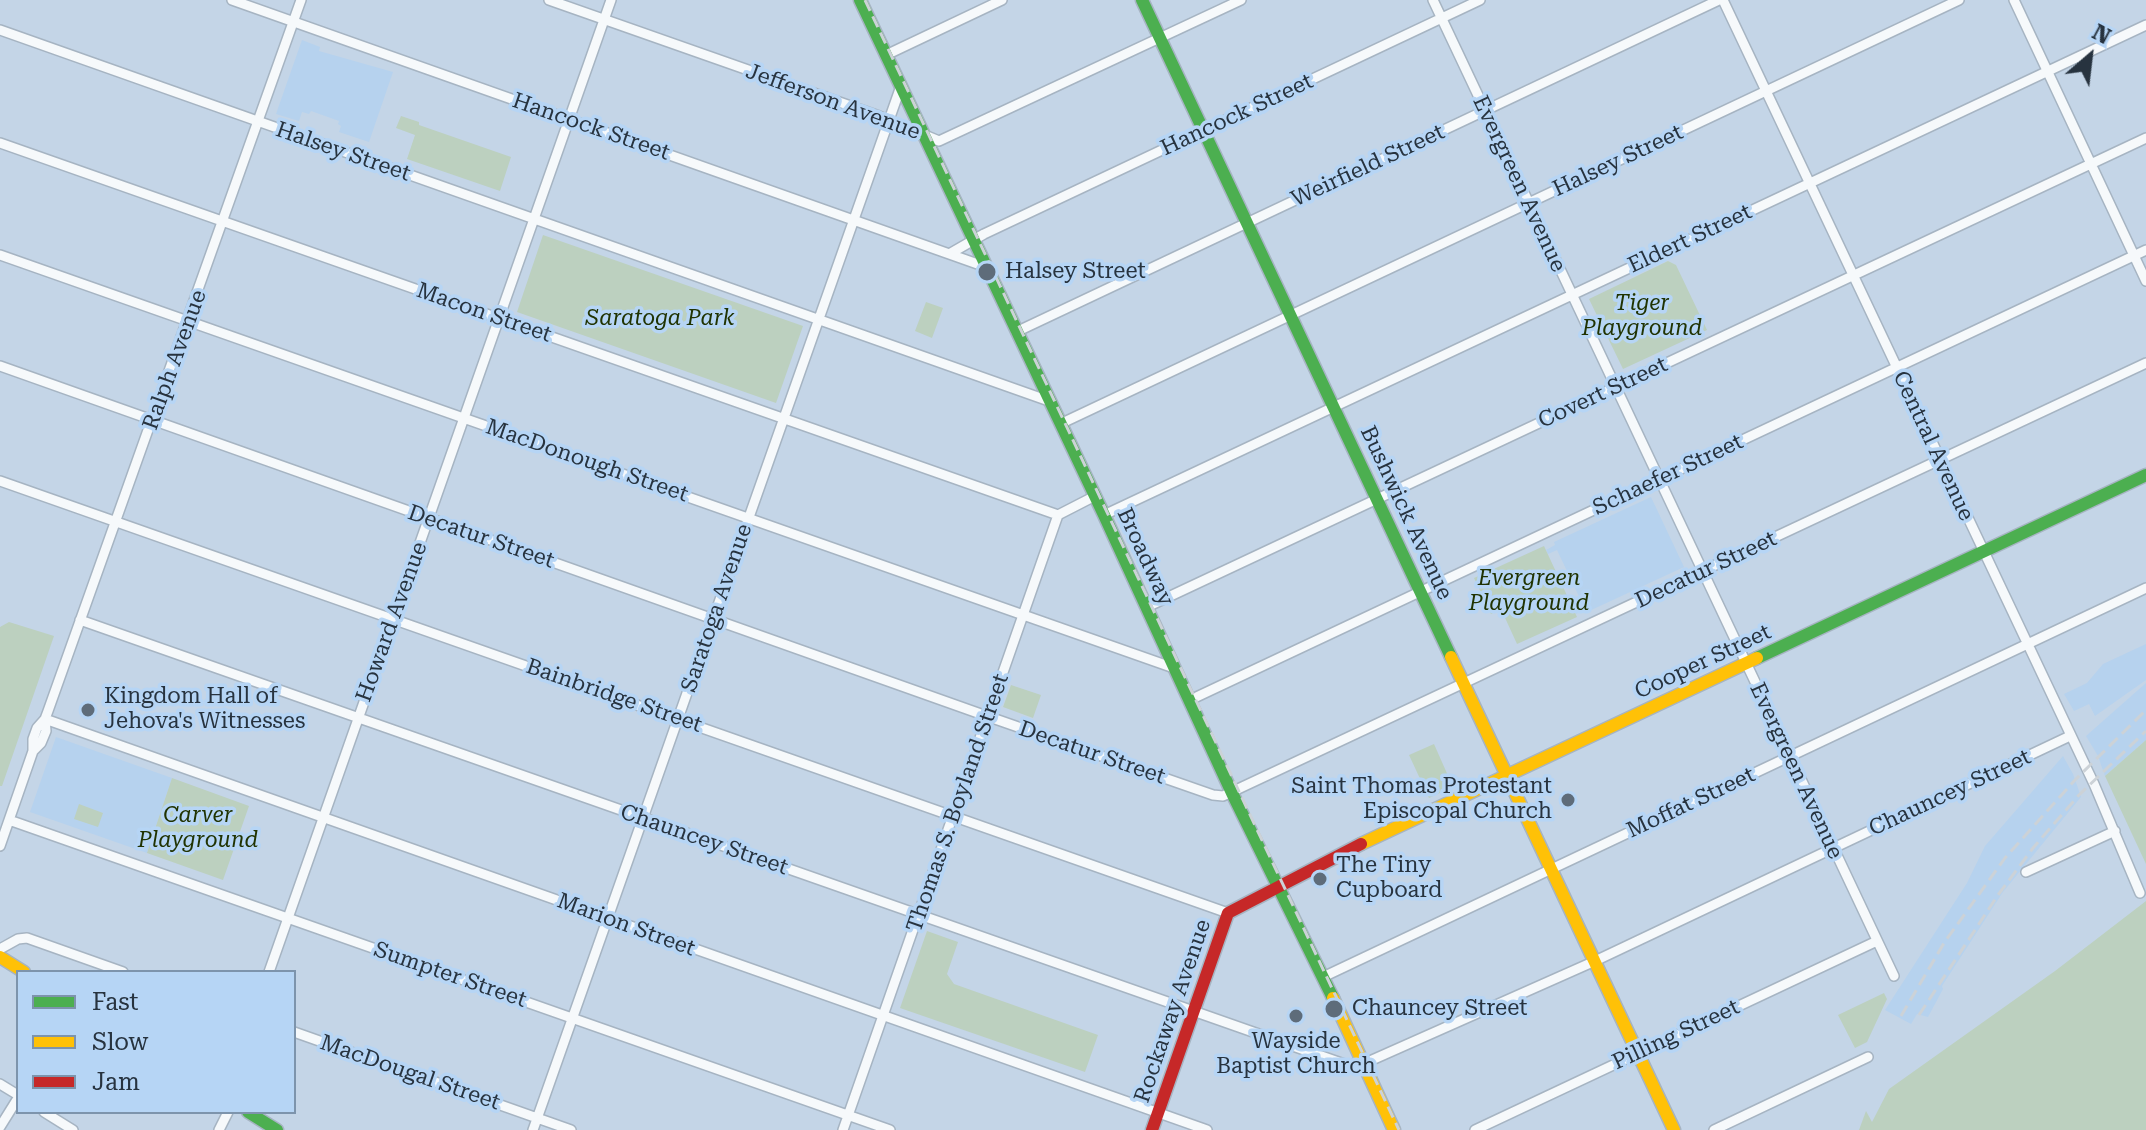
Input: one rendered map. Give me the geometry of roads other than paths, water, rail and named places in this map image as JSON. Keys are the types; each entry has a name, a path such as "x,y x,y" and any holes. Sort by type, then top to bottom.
{"main road":[{"name":"Bushwick Avenue","path":"1142,0 1674,1130"},
{"name":"Broadway","path":"859,1 926,136 1232,793 1394,1130"},
{"name":"Cooper Street","path":"1278,886 1322,862 2146,475"},
{"name":"Rockaway Avenue","path":"1152,1130 1228,913 1278,886"},
{"path":"0,957 21,970"},
{"path":"251,1114 277,1130"}],"street":[{"name":"Hancock Street","path":"232,0 986,267"},
{"name":"Ralph Avenue","path":"0,846 33,751 37,728 45,719 301,0"},
{"name":"Jefferson Avenue","path":"549,0 939,141 1241,0"},
{"name":"Howard Avenue","path":"270,970 611,0"},
{"path":"886,55 1002,0"},
{"name":"Evergreen Avenue","path":"1433,0 1894,976"},
{"name":"Hancock Street","path":"951,253 1480,0"},
{"name":"Central Avenue","path":"1721,0 2115,831 2140,893"},
{"name":"Weirfield Street","path":"1016,332 1721,0"},
{"name":"Halsey Street","path":"1060,424 1959,0"},
{"path":"2014,0 2146,281"},
{"name":"Eldert Street","path":"1104,515 2146,25"},
{"name":"Halsey Street","path":"0,30 1049,401"},
{"name":"Saratoga Avenue","path":"533,1130 901,86"},
{"name":"Covert Street","path":"1147,607 2146,138"},
{"name":"Macon Street","path":"0,143 1058,515"},
{"name":"Schaefer Street","path":"1190,700 2146,250"},
{"name":"MacDonough Street","path":"0,255 1174,668"},
{"name":"Decatur Street","path":"0,366 1213,795 1232,793 2146,363"},
{"name":"Bainbridge Street","path":"0,481 1228,913"},
{"path":"1058,515 1095,496"},
{"name":"Thomas S. Boyland Street","path":"843,1130 1058,515"},
{"name":"Moffat Street","path":"1323,977 2146,588"},
{"name":"Chauncey Street","path":"80,620 1347,1065 1363,1064 1595,961 2070,736"},
{"name":"Marion Street","path":"45,719 1207,1130"},
{"name":"Sumpter Street","path":"9,820 890,1130"},
{"path":"2026,872 2115,831"},
{"path":"0,949 18,939 27,938 117,970"},
{"name":"Pilling Street","path":"1475,1130 1877,941"},
{"name":"MacDougal Street","path":"296,1033 571,1130"},
{"path":"1714,1130 1868,1057"},
{"path":"0,1127 16,1100"},
{"path":"47,1114 73,1130"}],"railway":[{"path":"865,0 1399,1130"},
{"path":"1901,1016 1944,943 2005,858 2075,780 2146,710"},
{"path":"1919,1015 1998,895 2033,848 2079,795 2146,731"}],"place":[{"name":"Halsey Street","path":"987,272"},
{"name":"Kingdom Hall of Jehova's Witnesses","path":"88,710"},
{"name":"Saint Thomas Protestant Episcopal Church","path":"1568,800"},
{"name":"The Tiny Cupboard","path":"1320,879"},
{"name":"Chauncey Street","path":"1334,1009"},
{"name":"Wayside Baptist Church","path":"1296,1016"}],"park label":[{"name":"Tiger Playground","path":"1642,316"},
{"name":"Saratoga Park","path":"660,319"},
{"name":"Evergreen Playground","path":"1529,592"},
{"name":"Carver Playground","path":"198,828"}]}
